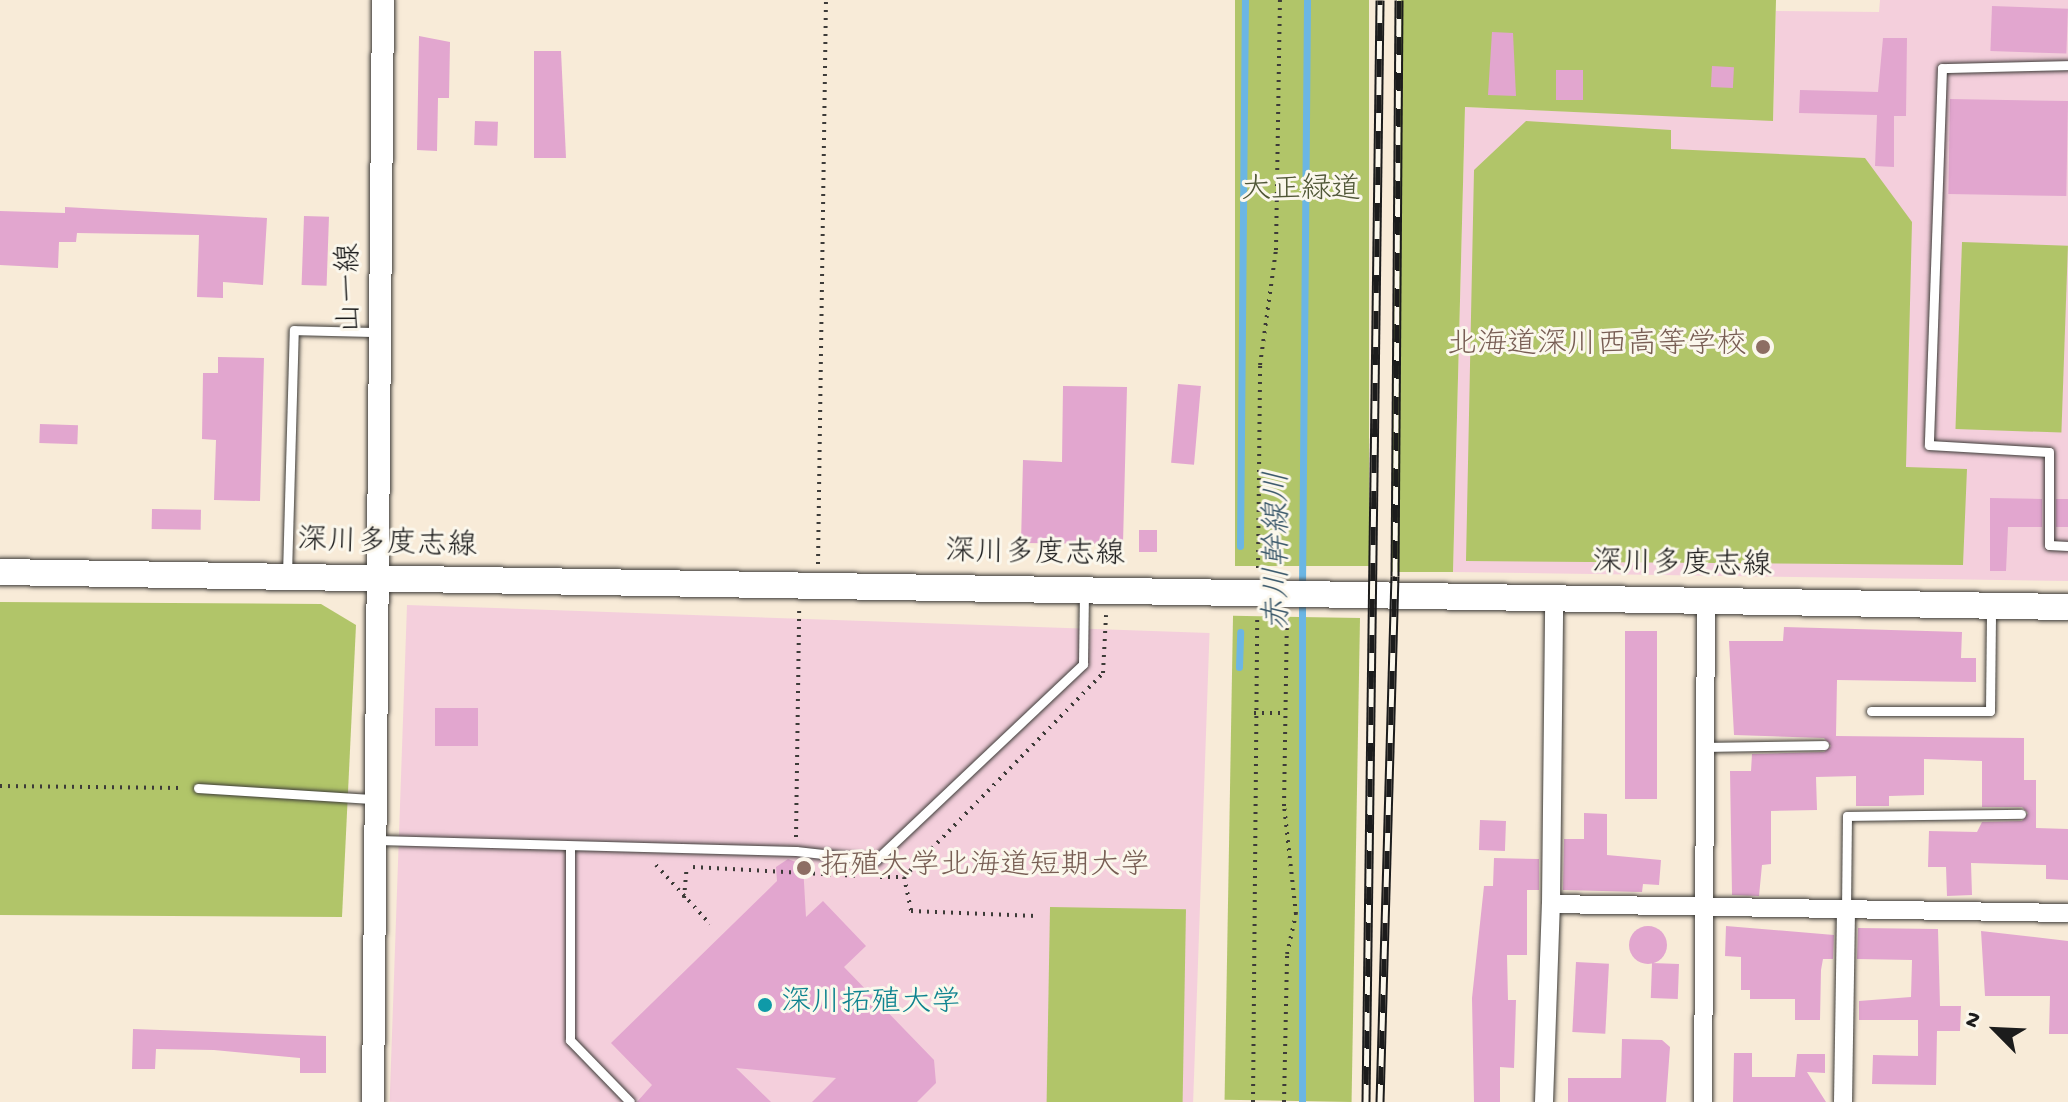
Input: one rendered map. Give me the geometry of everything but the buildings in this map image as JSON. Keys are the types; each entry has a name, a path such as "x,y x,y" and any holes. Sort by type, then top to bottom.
{"main road":[{"name":"深川多度志線","path":"0,572 1258,590 2068,607"}],"street":[{"name":"山一線","path":"373,1102 383,0"},
{"path":"1544,1102 1551,904 1554,597"},
{"path":"1703,1102 1708,906 1706,600"},
{"path":"1551,904 2068,913"},
{"path":"1843,1102 1846,910"}],"lane":[{"path":"2068,65 1942,68 1929,445 2049,452 2049,545 2068,546"},
{"path":"287,575 294,330 382,332"},
{"path":"377,840 570,848 796,851 876,860 1083,664 1095,589"},
{"path":"1871,711 1990,711 1991,606"},
{"path":"1707,747 1824,745"},
{"path":"198,788 375,799"},
{"path":"1846,910 1847,816 2021,814"},
{"path":"570,848 570,1040 630,1102"}],"path":[{"path":"796,851 799,604 818,584 826,0"},
{"path":"1253,1102 1254,713 1260,365 1276,250 1280,0"},
{"path":"642,865 904,877 1103,673 1095,589"},
{"path":"1284,1102 1287,954 1296,914 1283,713 1287,609"},
{"path":"1254,713 1283,713"},
{"path":"0,786 198,788"},
{"path":"656,865 710,924"},
{"path":"684,898 687,866"},
{"path":"904,877 911,911 1037,916"}],"shaded area":[{"name":"北海道深川西高等学校","path":"1880,0 2068,0 2068,581 1453,572 1465,107 1773,120 1776,11 1879,12"},
{"name":"拓殖大学北海道短期大学","path":"407,605 1210,633 1193,1102 390,1102"}],"green space":[{"name":"大正緑道","path":"1235,0 1369,0 1369,566 1235,566"},
{"path":"1398,0 1776,0 1773,121 1465,107 1453,572 1391,572"},
{"path":"1526,121 1671,130 1671,149 1865,158 1912,222 1906,467 1967,469 1963,565 1466,561 1474,170"},
{"path":"1962,242 2068,246 2061,433 1955,429"},
{"path":"0,602 321,604 356,625 342,917 0,915"},
{"path":"1233,616 1360,618 1352,1102 1225,1100"},
{"path":"1050,907 1186,909 1183,1102 1047,1102"}],"waterway":[{"path":"1240,546 1245,0"},
{"name":"赤川幹線川","path":"1302,588 1307,0"},
{"name":"赤川幹線川","path":"1302,600 1302,1102"},
{"path":"1239,667 1240,632"}],"railway":[{"path":"1366,1102 1380,0"},
{"path":"1380,1102 1395,576 1399,0"}],"place":[{"name":"北海道深川西高等学校","path":"1763,347"},
{"name":"拓殖大学北海道短期大学","path":"804,868"},
{"name":"深川拓殖大学","path":"765,1005"}]}
